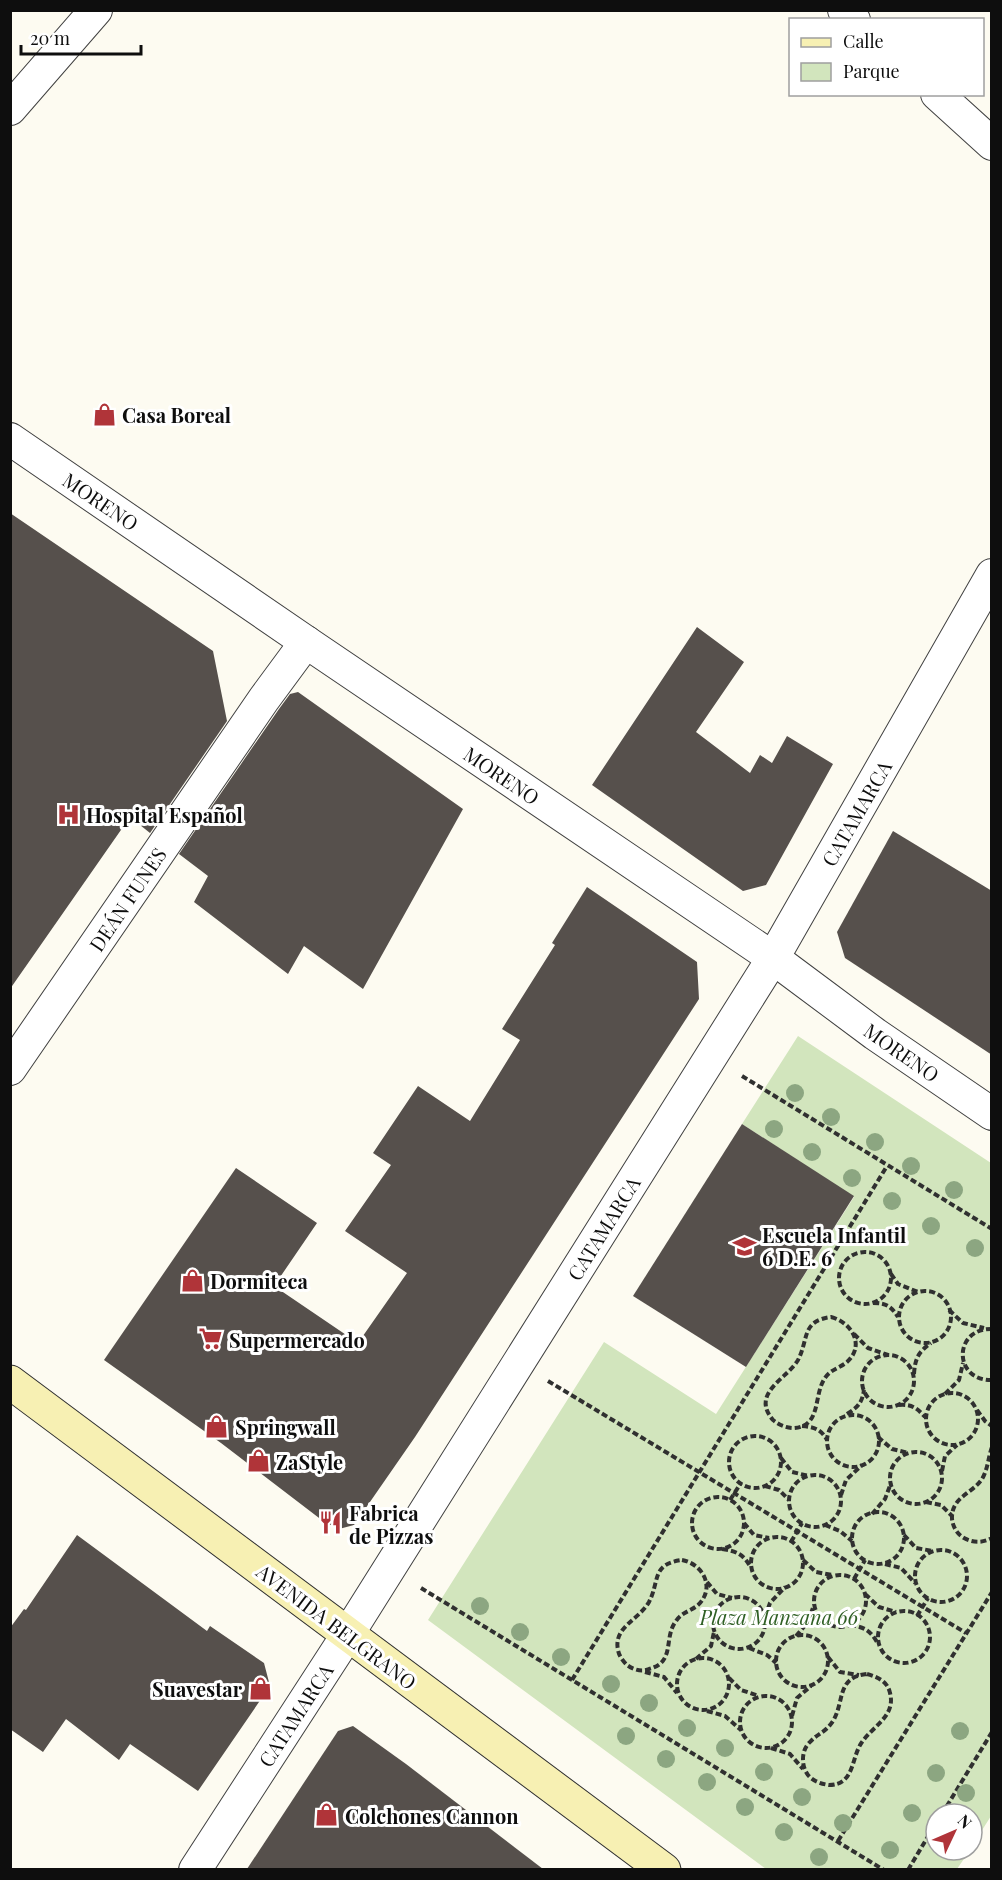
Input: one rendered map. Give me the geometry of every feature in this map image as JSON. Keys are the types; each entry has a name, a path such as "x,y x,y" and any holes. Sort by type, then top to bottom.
{"main road":[{"name":"AVENIDA BELGRANO","path":"10,1382 664,1869"}],"street":[{"path":"10,109 96,10"},
{"path":"939,96 992,144"},
{"name":"MORENO","path":"10,440 773,958 875,1034 992,1114"},
{"name":"CATAMARCA","path":"195,1869 348,1634 773,958 992,575"},
{"name":"DEÁN FUNES","path":"10,1069 264,699 306,642"}],"path":[{"path":"711,1056 992,1229"},
{"path":"572,1680 887,1166"},
{"path":"900,1320 888,1305 857,1302 850,1299 840,1285 841,1269 845,1261 858,1253 875,1254 883,1259 898,1284 918,1292 934,1293 942,1298 963,1323 991,1329"},
{"path":"866,1303 874,1302 888,1291 891,1274"},
{"path":"918,1292 910,1295 904,1301 900,1308 900,1320 909,1338 917,1342 934,1341"},
{"path":"898,1406 911,1395 918,1355 947,1330 950,1322 949,1309"},
{"path":"827,1440 822,1431 812,1426 784,1427 777,1423 771,1417 766,1402 771,1386 786,1375 798,1359 805,1334 815,1322 831,1317 840,1319 868,1348 906,1362 914,1377"},
{"path":"991,1329 981,1330 968,1338 962,1354 963,1362 973,1376 991,1380"},
{"path":"801,1426 814,1415 821,1385 826,1376 852,1356 855,1339 852,1331"},
{"path":"890,1355 882,1356 868,1365 862,1381 867,1396 881,1406 909,1405 926,1418"},
{"path":"945,1394 959,1380 963,1362"},
{"path":"518,1363 966,1633"},
{"path":"862,1465 845,1465 838,1461 828,1449 827,1440 828,1432 833,1424 858,1407 864,1389"},
{"path":"959,1443 944,1443 937,1440 927,1426 927,1410 938,1397 953,1393 962,1395 992,1426"},
{"path":"925,1502 939,1491 945,1456 974,1432 977,1424 975,1407"},
{"path":"846,1415 863,1417 870,1422 878,1437 892,1449 926,1455 934,1459 942,1474"},
{"path":"757,1436 773,1443 781,1458 778,1474 765,1486 756,1488 741,1483 731,1470 729,1461 731,1453 741,1440 757,1436"},
{"path":"765,1486 779,1490 789,1501 794,1516 802,1523 816,1527 825,1525 837,1514 846,1480 875,1453 878,1437"},
{"path":"992,1447 987,1471 971,1491 957,1500 952,1516 957,1532 970,1541 978,1542 992,1538"},
{"path":"872,1514 885,1499 891,1482 892,1469 896,1462 910,1453"},
{"path":"781,1458 792,1472 825,1477 838,1489 841,1498"},
{"path":"789,1501 795,1485 808,1476"},
{"path":"891,1482 895,1493 908,1503 925,1502 941,1505 952,1516"},
{"path":"730,1500 741,1483"},
{"path":"719,1549 735,1543 741,1536 743,1522 741,1511 730,1500 720,1497 711,1498 698,1507 694,1514 693,1531 698,1538 710,1548 735,1551 740,1554 762,1584 769,1588 786,1587"},
{"path":"853,1542 854,1530 864,1517 880,1513 889,1515 902,1526 904,1543 895,1558 884,1564"},
{"path":"743,1522 754,1535 770,1538"},
{"path":"791,1542 802,1523"},
{"path":"825,1525 840,1531 853,1542 858,1553 865,1560 901,1568 928,1598 942,1602 951,1600 964,1589 967,1572 959,1557 943,1550 916,1548 904,1534"},
{"path":"714,1631 718,1639 731,1648 748,1647 756,1643 761,1637 770,1602 799,1576 802,1559 799,1551 791,1542 778,1537 770,1538 762,1541 752,1554 752,1571"},
{"path":"916,1584 917,1567 921,1560 934,1551"},
{"path":"802,1559 816,1572 833,1576"},
{"path":"854,1580 865,1560"},
{"path":"765,1619 757,1604 749,1599 717,1594 706,1582 698,1567 691,1562 674,1561 660,1569 650,1601 618,1636 618,1653 628,1666 664,1677 688,1705 725,1716 751,1742 790,1754 808,1774 821,1784 838,1783 851,1772 861,1743 888,1713 892,1705 889,1688 876,1676 840,1672 820,1642 813,1637 796,1636"},
{"path":"388,1568 884,1869"},
{"path":"812,1685 795,1686 781,1676 777,1664 778,1652 782,1645 796,1636 808,1622 816,1592 826,1579 833,1576 842,1575 854,1580 863,1588 865,1605 862,1614 849,1625"},
{"path":"636,1670 644,1671 660,1664 669,1650 672,1627 684,1612 697,1606 703,1599 706,1582"},
{"path":"838,1841 992,1592"},
{"path":"864,1593 879,1607 897,1612"},
{"path":"681,1699 676,1683 682,1668 711,1646 714,1615 725,1602 732,1598"},
{"path":"917,1616 928,1598"},
{"path":"814,1604 819,1616 825,1622 832,1625 849,1625 871,1632 883,1653 896,1662 904,1663 920,1657 926,1651 929,1633 921,1618 905,1611 897,1612 889,1616 879,1628 879,1645"},
{"path":"748,1647 767,1655 777,1664"},
{"path":"767,1748 783,1741 788,1734 797,1698 825,1674 828,1657"},
{"path":"696,1659 704,1658 720,1665 735,1686 741,1690 759,1696 776,1698 783,1703 792,1718"},
{"path":"703,1710 712,1709 725,1697 728,1689 727,1675"},
{"path":"808,1774 803,1759 808,1743 822,1734 831,1724 838,1713 842,1691 846,1684 860,1675"},
{"path":"744,1734 740,1721 742,1713 752,1700 759,1696"},
{"path":"949,1802 992,1732"},
{"path":"908,1869 924,1843"}],"green space":[{"name":"Plaza Manzana 66","path":"798,1036 991,1163 991,1816 984,1827 984,1802 924,1802 924,1862 962,1862 957,1869 766,1869 428,1620 604,1342 716,1414 854,1197 742,1124"}],"building":[{"name":"Hospital Español","path":"10,513 213,651 227,721 150,833 130,817 10,989"},
{"path":"697,627 744,662 696,732 750,773 760,755 772,763 787,736 833,764 766,885 743,891 592,785"},
{"path":"298,692 463,809 363,989 304,946 288,974 194,902 208,876 179,854 290,694"},
{"path":"893,831 992,891 992,1055 845,958 837,932"},
{"path":"587,887 697,962 699,999 415,1437 354,1525 339,1529 323,1521 221,1443 104,1360 236,1168 317,1223 274,1286 358,1343 407,1273 345,1231 391,1165 373,1153 418,1086 470,1121 520,1040 502,1029 555,945 552,943"},
{"name":"Escuela Infantil 6 D.E. 6","path":"742,1124 854,1196 746,1367 633,1296"},
{"path":"77,1535 207,1631 210,1626 264,1663 270,1686 198,1791 130,1744 119,1760 66,1719 43,1752 10,1729 10,1628 24,1609 26,1610"},
{"path":"353,1726 543,1869 247,1869 338,1731"}],"place":[{"name":"Casa Boreal","path":"104,414"},
{"name":"Hospital Español","path":"68,814"},
{"name":"Escuela Infantil 6 D.E. 6","path":"744,1246"},
{"name":"Dormiteca","path":"192,1280"},
{"name":"Supermercado","path":"211,1339"},
{"name":"Springwall","path":"217,1426"},
{"name":"ZaStyle","path":"258,1461"},
{"name":"Fabrica de Pizzas","path":"331,1523"},
{"name":"Suavestar","path":"260,1688"},
{"name":"Colchones Cannon","path":"327,1815"}]}
